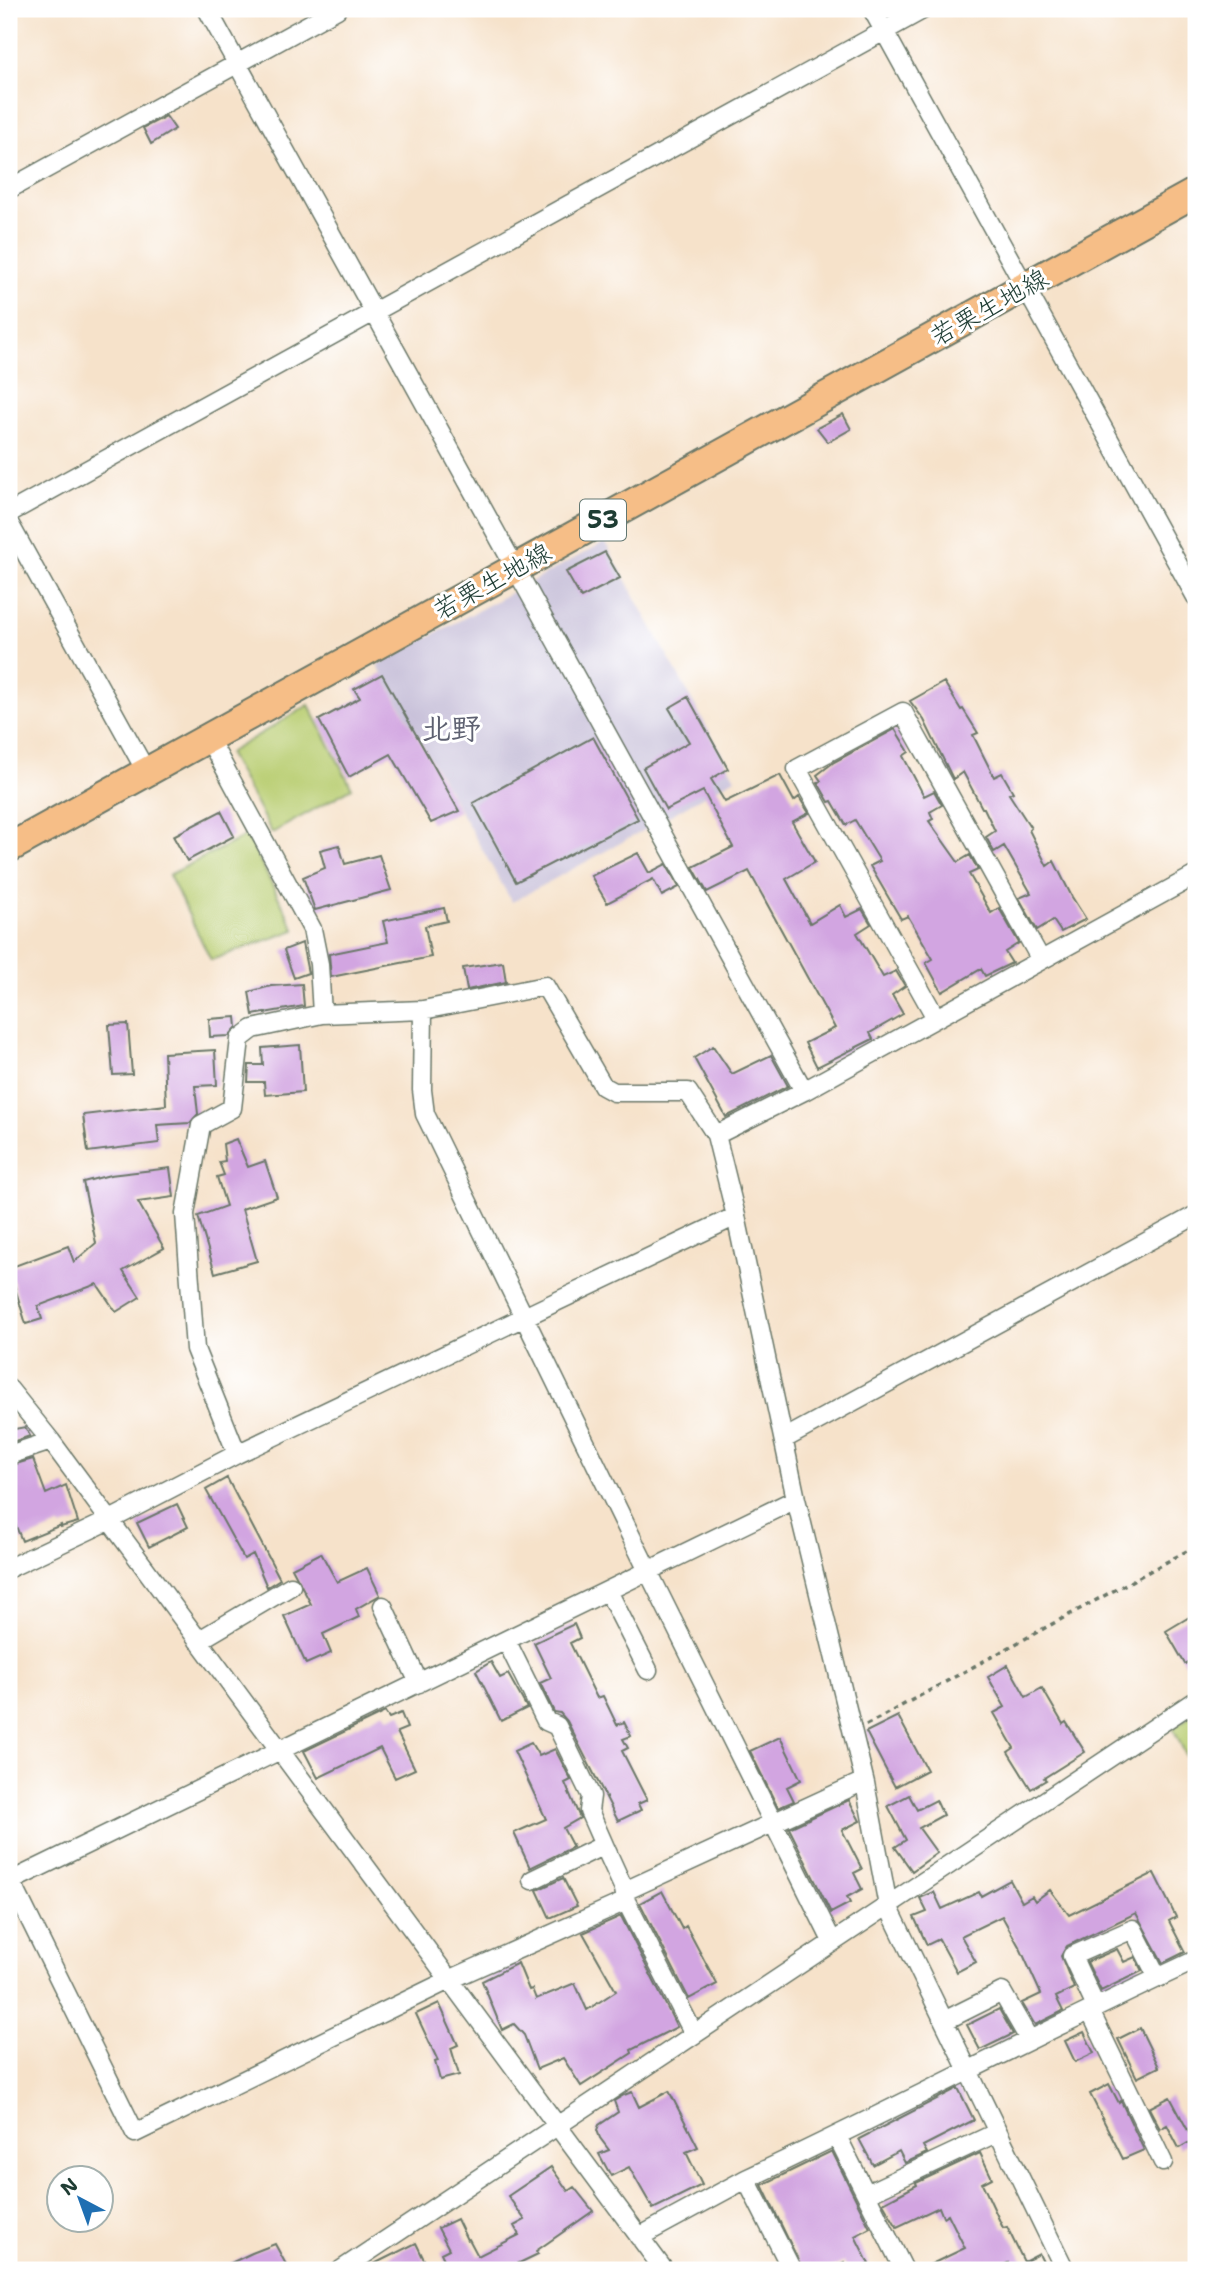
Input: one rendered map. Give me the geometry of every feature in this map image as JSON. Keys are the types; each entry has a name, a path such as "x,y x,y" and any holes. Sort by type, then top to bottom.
{"main road":[{"name":"若栗生地線","path":"9,848 1196,192"}],"street":[{"path":"206,9 804,1091"},
{"path":"9,189 337,9"},
{"path":"872,9 1196,597"},
{"path":"9,513 924,9"},
{"path":"9,523 147,773"},
{"path":"936,1018 797,769 903,712 1041,960"},
{"path":"209,739 312,929 319,964 322,1014"},
{"path":"716,1135 804,1091 1196,874"},
{"path":"237,1454 195,1349 185,1214 201,1125 232,1108 240,1040 253,1029 322,1014 423,1010 545,986 603,1086 614,1092 688,1093 716,1135 736,1216 796,1499 864,1781 888,1906 1065,2270"},
{"path":"423,1010 422,1090 425,1114 832,1941"},
{"path":"784,1439 1196,1215"},
{"path":"9,1568 108,1521 237,1454 736,1216"},
{"path":"9,1389 51,1441 664,2270"},
{"path":"9,1455 51,1441"},
{"path":"796,1499 10,1880 135,2133 864,1781"},
{"path":"198,1641 291,1586"},
{"path":"608,1591 648,1670"},
{"path":"383,1606 419,1683"},
{"path":"506,1640 546,1721 557,1726 591,1796 589,1811 604,1846 694,2034"},
{"path":"341,2270 360,2265 557,2124 1196,1700"},
{"path":"532,1880 604,1846"},
{"path":"1158,1978 1133,1929 1072,1956 1093,2009 1163,2162"},
{"path":"639,2236 746,2179 1196,1960"},
{"path":"944,2021 1002,1992 1029,2039"},
{"path":"866,2194 998,2132"},
{"path":"837,2136 904,2270"},
{"path":"746,2179 792,2270"}],"path":[{"path":"852,1733 1196,1546"}],"shaded area":[{"path":"605,542 735,778 512,902 377,665"}],"green space":[{"path":"309,705 352,788 272,833 228,753"},
{"path":"247,835 295,930 211,960 169,875"},
{"path":"1196,1712 1196,1776 1173,1728"}],"building":[{"path":"166,116 175,129 151,144 143,128"},
{"path":"843,414 851,429 828,442 817,428"},
{"path":"605,552 620,578 581,598 566,572"},
{"path":"382,674 459,811 431,823 391,754 349,777 319,720 360,698 354,689"},
{"path":"944,682 978,733 973,735 994,777 1002,773 1013,792 1009,794 1031,828 1029,830 1047,866 1054,861 1086,919 1061,932 1053,920 1037,930 1019,898 1031,893 1004,846 994,852 986,837 995,831 984,808 963,772 953,779 924,720 910,701"},
{"path":"688,697 728,769 711,779 725,802 780,775 794,801 799,797 809,813 792,822 815,862 786,879 810,923 840,905 846,917 862,909 871,924 857,933 883,977 896,971 905,986 892,995 903,1014 870,1033 873,1039 817,1067 805,1043 835,1028 749,871 707,892 693,867 733,847 703,791 666,810 643,768 689,742 669,708"},
{"path":"895,729 909,752 903,756 924,796 934,791 942,805 930,812 933,819 929,821 958,862 970,855 978,870 969,874 991,913 999,908 1019,943 1005,952 1012,963 985,976 981,969 942,992 926,963 933,959 908,916 901,919 870,866 880,861 855,820 846,825 818,783 821,781 817,775 834,762"},
{"path":"593,737 638,819 516,882 473,803"},
{"path":"221,811 234,836 187,861 173,836"},
{"path":"339,845 345,864 379,855 391,890 315,910 303,877 325,868 320,850"},
{"path":"638,853 649,873 666,864 679,887 662,896 653,879 607,903 591,876"},
{"path":"444,908 447,921 425,926 431,957 331,977 329,954 388,942 383,921"},
{"path":"302,943 308,973 294,978 284,950"},
{"path":"503,962 506,982 467,990 463,968"},
{"path":"302,984 304,1006 253,1015 249,992 271,986"},
{"path":"236,1017 237,1027 229,1036 210,1037 209,1019"},
{"path":"128,1024 132,1074 113,1075 109,1025"},
{"path":"300,1045 303,1092 265,1095 264,1082 248,1082 249,1065 263,1065 262,1048"},
{"path":"713,1046 732,1074 771,1055 788,1086 726,1117 694,1058"},
{"path":"215,1050 217,1085 195,1086 198,1114 190,1123 157,1125 159,1143 88,1152 83,1115 166,1105 164,1053"},
{"path":"236,1139 248,1167 265,1161 277,1197 242,1209 257,1261 215,1273 198,1216 226,1206 217,1177 224,1175 219,1162 225,1161 223,1144"},
{"path":"170,1168 174,1197 138,1202 164,1248 123,1271 140,1297 116,1312 97,1284 38,1306 42,1319 26,1324 9,1268 68,1246 74,1262 96,1243 83,1182 110,1175"},
{"path":"25,1427 30,1436 9,1443 9,1430"},
{"path":"33,1459 46,1494 66,1485 78,1522 61,1525 22,1541 9,1509 9,1466"},
{"path":"227,1478 280,1579 267,1587 253,1554 244,1559 206,1490"},
{"path":"177,1504 188,1527 149,1547 137,1523"},
{"path":"321,1553 337,1582 367,1568 380,1595 356,1609 359,1617 323,1634 331,1653 306,1664 284,1616 311,1604 292,1568"},
{"path":"1196,1613 1196,1657 1185,1664 1166,1631"},
{"path":"574,1624 580,1638 570,1643 597,1698 603,1696 617,1725 624,1722 631,1736 623,1739 628,1748 622,1751 647,1800 638,1804 641,1810 618,1821 567,1721 560,1713 554,1712 540,1683 551,1678 534,1643"},
{"path":"491,1662 500,1678 508,1674 527,1708 501,1721 476,1671"},
{"path":"1008,1665 1026,1697 1042,1688 1063,1724 1066,1722 1085,1752 1031,1789 1008,1752 1014,1748 994,1713 1005,1707 988,1677"},
{"path":"385,1712 389,1718 401,1713 407,1728 397,1732 415,1769 395,1778 380,1748 318,1778 304,1751"},
{"path":"898,1716 927,1770 895,1787 866,1732"},
{"path":"780,1737 801,1780 787,1787 794,1801 778,1808 750,1751"},
{"path":"531,1743 539,1756 555,1749 571,1780 565,1783 580,1818 563,1828 573,1847 530,1868 514,1833 546,1819 514,1751"},
{"path":"909,1795 917,1810 936,1800 943,1815 919,1828 937,1853 912,1871 895,1847 906,1840 888,1806"},
{"path":"849,1800 860,1821 842,1830 862,1869 854,1873 862,1889 847,1897 850,1903 831,1913 789,1828"},
{"path":"1154,1873 1176,1917 1169,1921 1185,1952 1163,1963 1136,1913 1067,1946 1061,1956 1074,1988 1056,1997 1063,2011 1035,2025 1022,2003 1041,1994 1002,1916 961,1936 976,1962 957,1972 939,1939 927,1945 914,1917 927,1912 920,1898 934,1892 942,1909 979,1892 981,1896 1010,1880 1022,1902 1032,1896 1035,1901 1050,1890 1069,1915"},
{"path":"563,1878 577,1906 550,1918 537,1890"},
{"path":"662,1891 682,1929 686,1926 717,1984 689,1999 640,1903"},
{"path":"621,1916 677,2027 631,2050 632,2053 581,2086 563,2058 537,2069 524,2035 514,2024 502,2030 482,1981 518,1963 529,1990 532,1989 536,1999 575,1983 587,2010 616,1991 583,1933"},
{"path":"1117,1949 1124,1962 1135,1957 1142,1971 1101,1991 1087,1962"},
{"path":"439,2003 458,2045 451,2048 459,2075 440,2080 435,2062 438,2061 416,2014"},
{"path":"999,2009 1013,2034 980,2050 967,2025"},
{"path":"1140,2028 1159,2067 1137,2078 1118,2039"},
{"path":"1084,2032 1094,2053 1075,2062 1065,2041"},
{"path":"1109,2084 1119,2103 1121,2101 1144,2150 1123,2159 1090,2094"},
{"path":"958,2088 974,2120 923,2146 927,2153 905,2163 899,2151 873,2165 859,2139"},
{"path":"669,2091 698,2147 686,2152 702,2185 653,2209 629,2167 611,2176 599,2154 609,2150 597,2130 599,2125 618,2112 614,2101 624,2095 632,2092 639,2107"},
{"path":"1170,2097 1193,2140 1179,2148 1167,2125 1160,2129 1149,2108"},
{"path":"832,2151 870,2228 855,2236 869,2264 857,2270 848,2270 844,2262 828,2270 803,2270 762,2185"},
{"path":"980,2153 992,2178 982,2183 1003,2228 1007,2227 1024,2262 1039,2254 1047,2270 1006,2270 1010,2268 1008,2263 994,2270 919,2270 965,2248 948,2214 943,2217 939,2207 897,2227 883,2203 917,2185 916,2183"},
{"path":"551,2167 568,2191 574,2187 593,2211 536,2251 538,2254 513,2266 503,2270 449,2270 441,2253 449,2249 438,2228 457,2219 478,2256 519,2235 514,2226 525,2220 508,2196"},
{"path":"416,2243 429,2270 362,2270"},
{"path":"275,2244 289,2270 216,2270 252,2253"}],"district":[{"name":"北野","path":"451,729"}]}
